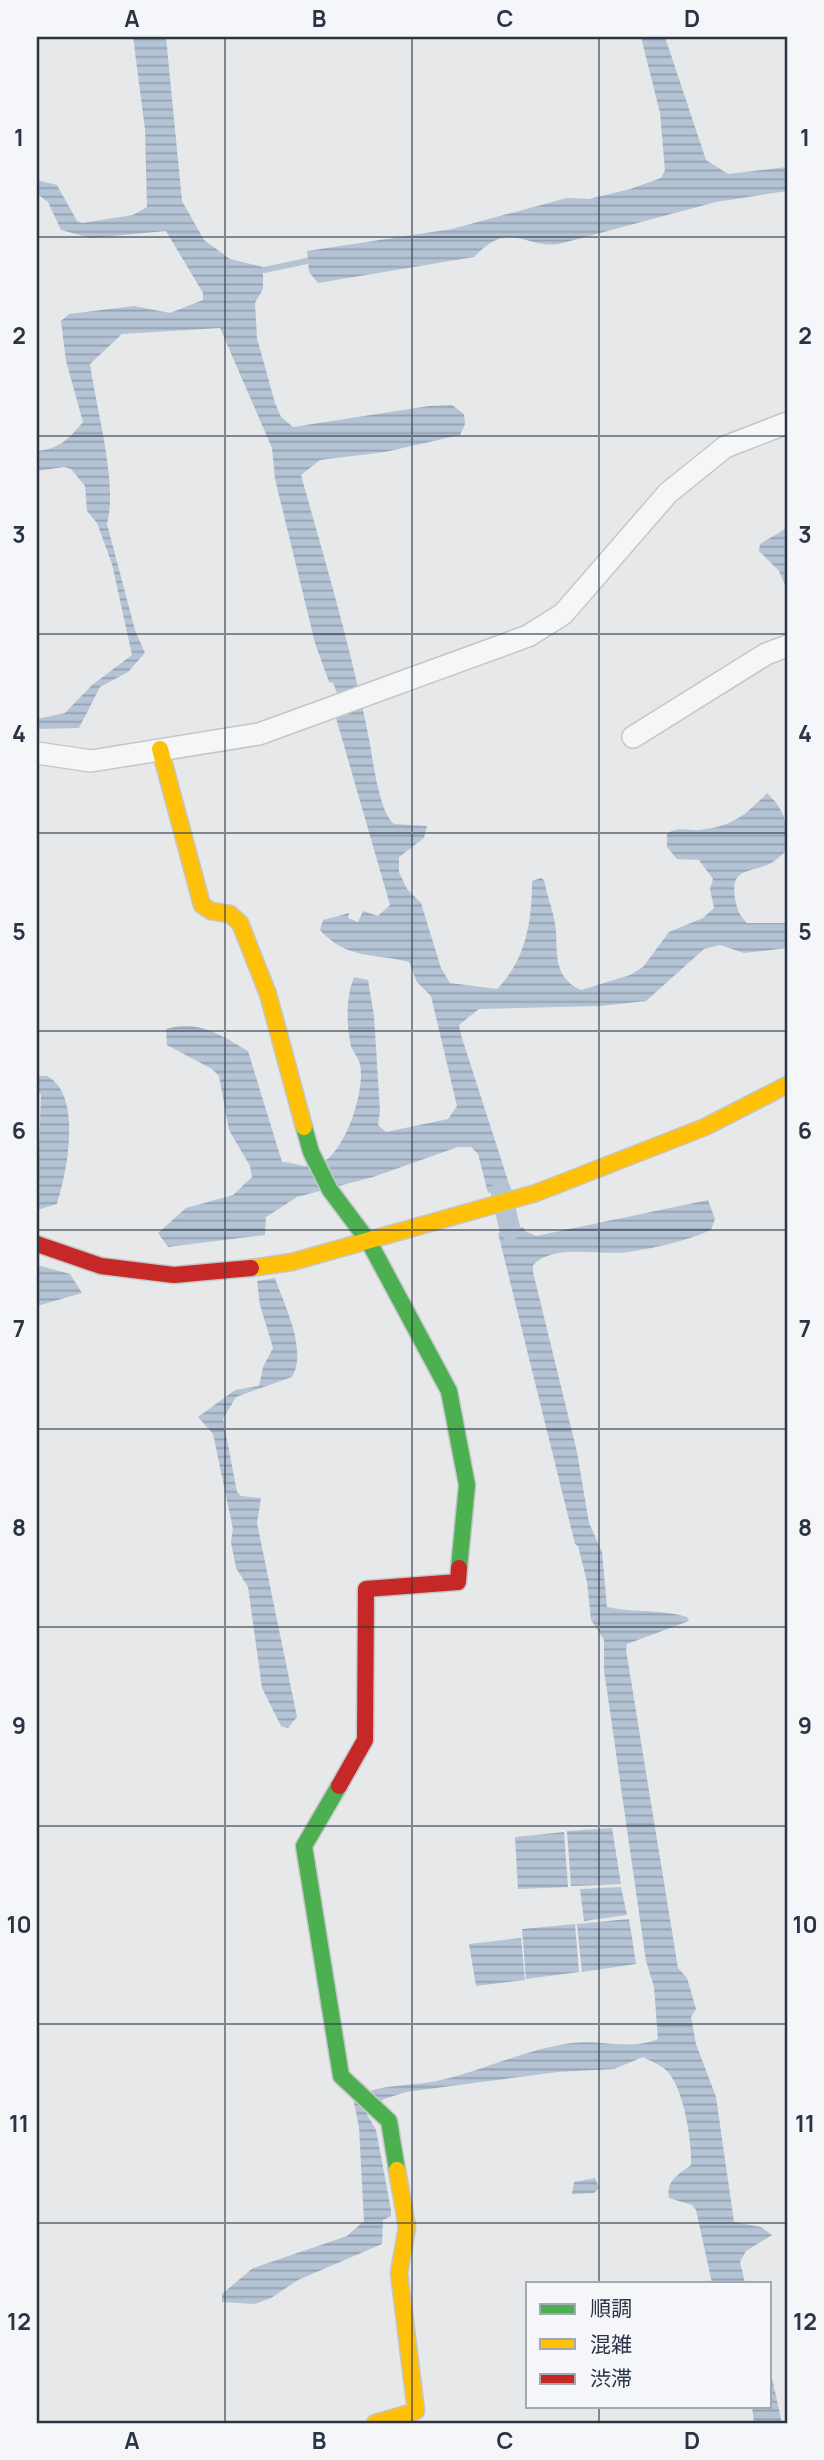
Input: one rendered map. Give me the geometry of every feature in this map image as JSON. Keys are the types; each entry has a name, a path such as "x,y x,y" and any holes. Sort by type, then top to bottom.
{"street":[{"path":"37,753 91,761 259,734 528,636 563,614 668,493 725,447 787,423"},
{"path":"633,737 766,654 787,646"},
{"path":"160,749 202,905 211,911 230,914 240,923 268,994 311,1152 331,1190 369,1242 449,1391 467,1485 458,1582 366,1589 365,1740 304,1846 341,2076 389,2121 407,2227 399,2273 418,2417 376,2423"},
{"path":"37,1244 101,1266 174,1275 222,1273 292,1262 536,1193 705,1127 787,1086"}],"water":[{"path":"133,37 166,37 182,201 204,240 230,259 263,267 263,289 255,303 257,338 281,417 293,427 429,406 452,405 464,414 465,424 460,435 385,452 320,460 301,475 347,643 385,810 394,824 427,826 424,838 399,857 399,872 407,889 421,903 441,968 450,983 497,989 507,978 521,953 529,925 532,881 541,878 544,880 554,917 558,961 564,977 581,990 630,975 643,967 669,932 703,918 714,908 710,889 713,879 699,860 677,859 667,847 667,834 675,830 699,830 729,823 745,814 767,793 782,812 787,841 787,850 778,858 738,876 734,888 738,909 747,923 787,923 787,948 744,953 720,945 704,949 646,1001 600,1006 479,1009 459,1025 510,1187 488,1193 478,1154 471,1147 458,1147 373,1177 297,1197 266,1217 265,1235 168,1247 158,1233 186,1208 233,1195 252,1177 250,1166 229,1130 219,1076 212,1069 167,1045 166,1029 177,1026 199,1027 219,1034 248,1051 282,1162 314,1166 325,1162 334,1152 343,1139 356,1107 361,1077 359,1062 349,1038 348,1002 354,977 368,980 374,1016 380,1111 378,1125 386,1132 448,1119 457,1106 431,996 417,982 409,962 351,951 330,940 320,930 323,920 349,913 348,918 358,922 363,911 378,916 390,905 336,718 346,715 333,683 329,682 315,643 275,479 272,448 220,328 122,334 90,364 108,467 110,507 107,524 135,630 145,653 128,672 100,687 79,728 37,729 37,719 65,713 92,685 132,655 112,564 97,523 87,511 85,486 71,469 64,467 37,471 37,451 63,442 83,422 66,361 61,321 69,314 134,306 170,313 203,300 203,293 166,231 91,238 61,230 48,202 37,194 37,180 57,185 77,221 82,223 133,215 147,207 145,129"},
{"path":"641,37 665,37 706,160 728,174 787,167 787,191 716,202 559,244 536,243 508,237 487,245 474,257 318,283 309,272 307,251 452,229 567,198 589,199 630,189 661,178 665,170 660,113"},
{"path":"787,528 787,611 786,587 779,571 759,551 760,544"},
{"path":"37,1076 47,1076 58,1086 69,1117 69,1136 65,1174 57,1204 37,1210 41,1094 37,1091"},
{"path":"708,1200 715,1219 711,1230 670,1244 617,1253 553,1254 533,1265 533,1272 577,1452 589,1523 602,1552 607,1607 677,1615 687,1617 689,1621 627,1644 626,1650 678,1968 687,1978 696,2009 691,2017 696,2044 716,2097 734,2222 761,2227 772,2235 746,2251 740,2262 745,2282 712,2282 696,2210 692,2205 669,2198 671,2182 691,2165 688,2129 682,2102 667,2071 643,2057 614,2069 558,2072 406,2092 384,2099 367,2114 376,2130 391,2210 391,2216 383,2220 382,2244 298,2280 271,2298 255,2304 222,2302 222,2294 253,2268 347,2236 364,2221 359,2127 353,2098 384,2088 454,2077 554,2046 583,2042 637,2044 658,2039 654,1987 646,1961 604,1670 604,1640 591,1620 587,1582 578,1546 575,1544 498,1233 523,1227 525,1231 536,1236"},
{"path":"37,1265 70,1274 82,1293 37,1306"},
{"path":"275,1278 296,1341 296,1366 292,1377 236,1397 223,1419 237,1492 241,1496 261,1498 257,1523 297,1717 288,1728 281,1726 262,1688 248,1587 236,1568 231,1542 233,1529 213,1434 198,1417 235,1390 259,1386 263,1367 273,1348 260,1305 257,1281"},
{"path":"612,1828 621,1884 571,1886 567,1831"},
{"path":"564,1832 568,1887 518,1889 515,1837"},
{"path":"621,1887 627,1915 584,1921 580,1889"},
{"path":"629,1919 636,1964 582,1972 577,1924"},
{"path":"575,1924 579,1972 526,1979 522,1929"},
{"path":"521,1938 525,1980 476,1986 469,1944"},
{"path":"595,2178 599,2188 594,2193 572,2194 574,2182"},
{"path":"772,2378 782,2423 754,2423 752,2408 772,2408"}],"waterway":[{"path":"264,270 307,261"},
{"path":"501,1191 510,1230"}],"traffic: fast":[{"path":"304,1127 311,1152 330,1190 369,1242 449,1391 467,1485 459,1568"},
{"path":"339,1786 304,1846 341,2076 389,2121 397,2170"}],"traffic: slow":[{"path":"160,749 202,905 211,911 230,914 240,923 268,994 304,1127"},
{"path":"251,1268 292,1262 536,1193 705,1127 787,1085"},
{"path":"375,2423 416,2411 399,2273 407,2227 397,2170"}],"traffic: jam":[{"path":"37,1244 101,1266 174,1275 251,1268"},
{"path":"339,1786 365,1740 366,1589 458,1582 459,1568"}]}
